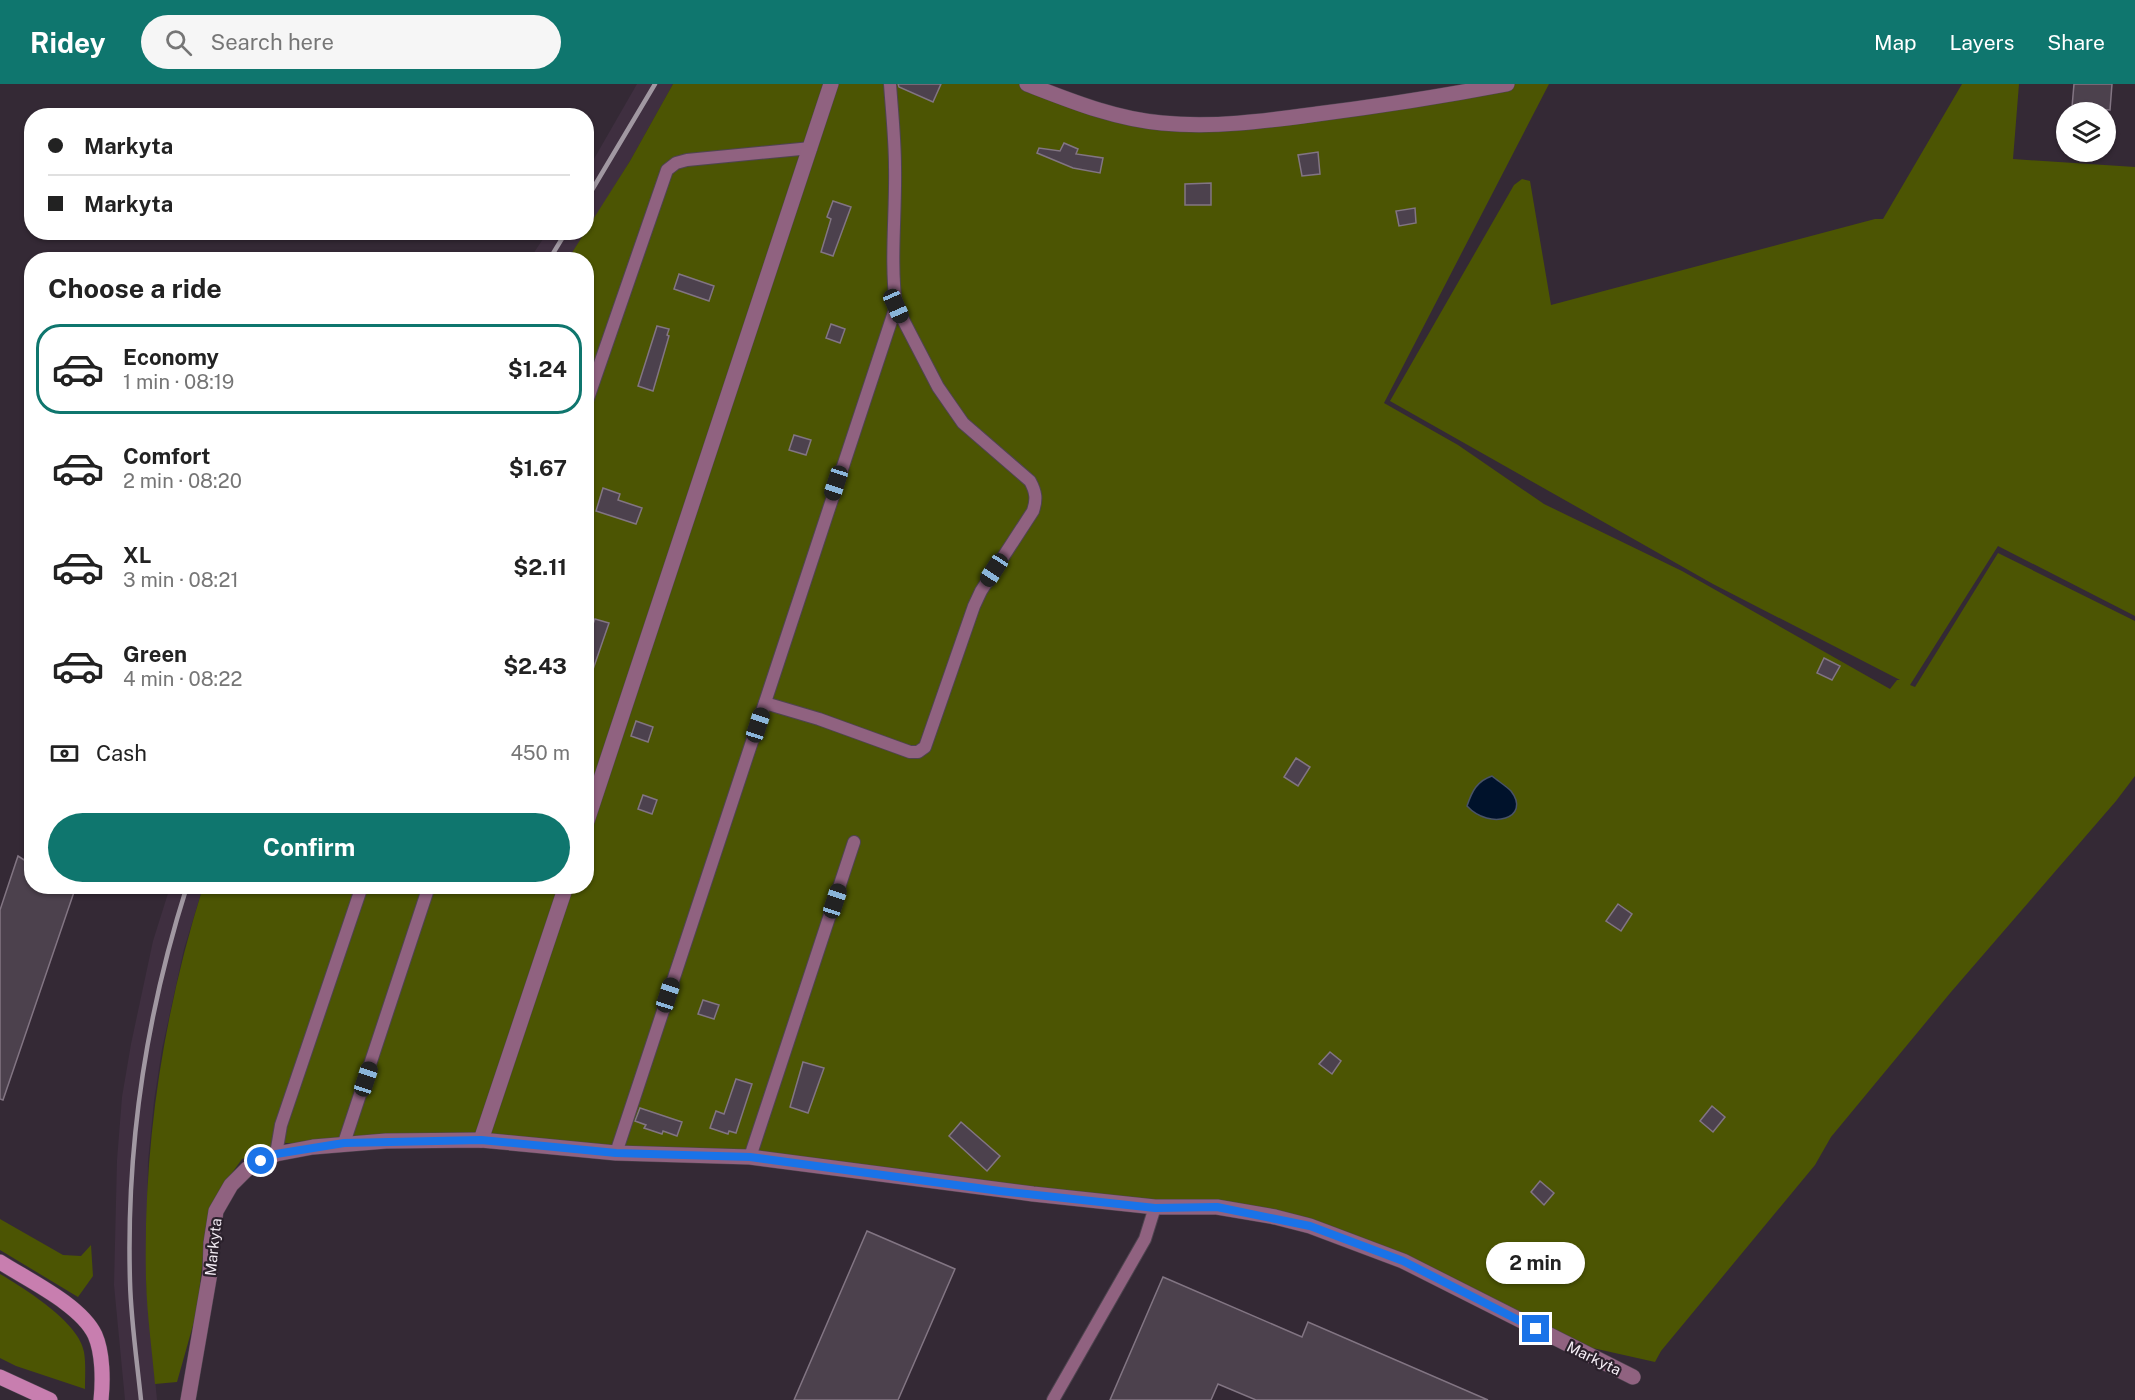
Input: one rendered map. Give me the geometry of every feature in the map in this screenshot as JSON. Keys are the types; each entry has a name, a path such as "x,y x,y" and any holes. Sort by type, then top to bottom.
{"main road":[{"path":"0,1262 66,1305 87,1322 96,1337 100,1357 101,1400"},
{"path":"0,1377 46,1398"}],"street":[{"path":"594,800 831,84"},
{"path":"1027,84 1089,108 1128,118 1210,126 1245,124 1399,104 1507,84"},
{"path":"481,1140 563,894"},
{"name":"Markyta","path":"189,1398 210,1273 211,1243 216,1211 231,1185 247,1169 276,1154 344,1143 481,1140 616,1153 750,1157 1000,1191 1155,1208 1217,1207 1310,1226 1403,1261 1633,1377"}],"lane":[{"path":"765,703 819,718 910,752 918,752 925,747 930,740 974,606 981,591 1033,511 1036,501 1035,489 1030,481 963,423 938,387 896,306 892,276 892,238 896,168 890,84"},
{"path":"594,381 667,170 676,163 687,160 811,148"},
{"path":"616,1153 896,306"},
{"path":"750,1157 854,842"},
{"path":"276,1154 281,1125 359,894"},
{"path":"344,1143 426,894"},
{"path":"1053,1400 1145,1239 1155,1208"}],"shaded area":[{"path":"637,84 673,84 594,220 594,159"},
{"path":"542,240 580,240 573,252 534,252"},
{"path":"168,894 201,894 184,949 162,1049 148,1161 146,1283 157,1400 125,1400 114,1285 117,1160 122,1097 153,941"}],"green space":[{"path":"673,84 1027,84 1089,108 1210,126 1507,84 1549,84 1384,403 1458,445 1544,504 1682,571 1890,689 1897,680 1900,680 1713,584 1390,401 1514,185 1522,179 1530,181 1551,305 1875,219 1883,219 1962,84 2019,84 2013,159 2135,167 2135,616 1998,546 1910,685 1915,687 1998,553 2135,621 2135,776 1831,1137 1815,1165 1661,1351 1655,1362 1557,1340 1425,1274 1275,1217 750,1157 557,1149 286,1143 242,1159 219,1191 205,1239 197,1311 177,1382 155,1384 146,1280 148,1180 152,1130 158,1081 177,983 201,894 594,894 594,252 572,252 580,240 594,240 594,218 630,161"},
{"path":"0,1219 63,1255 81,1256 91,1245 93,1276 78,1297 0,1250"},
{"path":"0,1274 50,1307 73,1330 84,1352 85,1389 16,1366 0,1358"}],"water":[{"path":"1492,776 1511,791 1516,800 1516,808 1506,818 1487,818 1476,814 1467,806 1476,787"}],"building":[{"path":"898,84 941,84 933,102 899,87"},
{"path":"2074,84 2112,84 2111,102 2072,102"},
{"path":"1064,143 1078,149 1076,154 1103,158 1100,173 1073,168 1037,153 1039,148 1060,151"},
{"path":"1318,152 1320,174 1302,176 1298,155"},
{"path":"1211,183 1211,205 1185,205 1185,184"},
{"path":"833,201 851,207 833,256 821,252 831,219 827,217"},
{"path":"1415,208 1416,223 1399,226 1396,211"},
{"path":"679,274 714,286 709,301 674,289"},
{"path":"831,324 845,329 840,343 826,338"},
{"path":"657,326 669,329 667,335 669,336 653,391 638,386"},
{"path":"794,435 811,440 806,455 789,450"},
{"path":"603,488 620,494 618,500 642,508 636,524 596,511"},
{"path":"595,619 609,623 594,666"},
{"path":"1824,658 1840,666 1832,680 1817,673"},
{"path":"636,721 653,727 648,742 631,736"},
{"path":"1296,758 1310,767 1298,786 1284,777"},
{"path":"643,795 657,800 652,814 638,809"},
{"path":"18,856 24,860 24,894 73,894 3,1100 0,1099 0,910"},
{"path":"1618,904 1632,914 1621,931 1606,921"},
{"path":"703,1000 719,1005 714,1019 698,1014"},
{"path":"1330,1052 1341,1061 1332,1074 1319,1064"},
{"path":"803,1062 824,1068 808,1113 790,1107"},
{"path":"736,1079 752,1084 736,1133 729,1131 728,1134 710,1128 716,1111 724,1114"},
{"path":"1712,1106 1725,1117 1713,1132 1700,1121"},
{"path":"640,1108 682,1122 677,1136 644,1128 646,1125 635,1121"},
{"path":"961,1122 1000,1156 987,1171 949,1136"},
{"path":"1540,1181 1554,1193 1544,1205 1531,1192"},
{"path":"867,1231 955,1269 898,1400 794,1400"},
{"path":"1163,1277 1302,1337 1308,1322 1488,1400 1256,1400 1218,1384 1211,1400 1110,1400"}],"railway":[{"path":"594,187 655,84"},
{"path":"554,252 561,240"},
{"path":"141,1400 130,1282 131,1181 135,1131 160,983 185,894"}],"route":[{"path":"261,1161 276,1154 344,1143 481,1140 616,1153 750,1157 1000,1191 1155,1208 1217,1207 1275,1217 1310,1226 1403,1261 1536,1329"}]}
